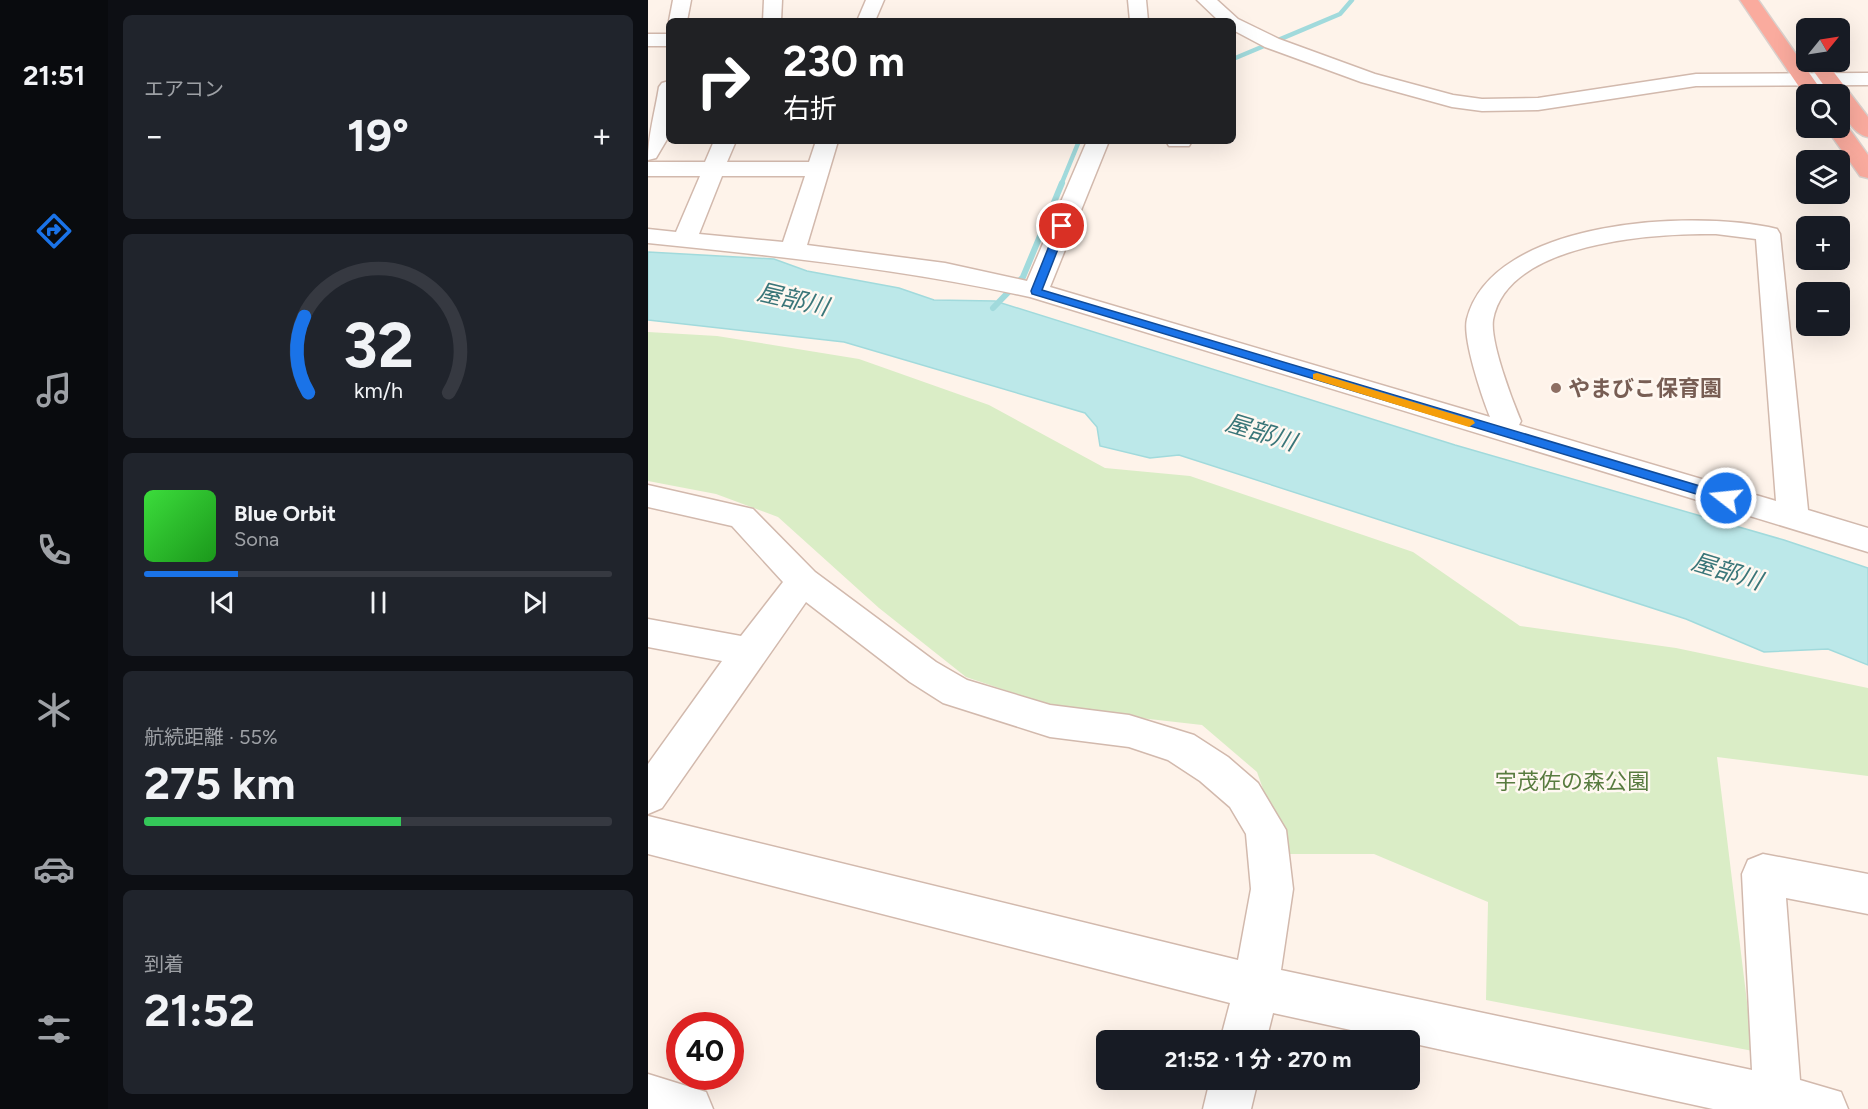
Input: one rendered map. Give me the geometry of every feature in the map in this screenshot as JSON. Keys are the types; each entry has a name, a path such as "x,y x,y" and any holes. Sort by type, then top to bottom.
{"highway":[{"path":"1749,0 1807,84"},
{"path":"1769,0 1788,24"},
{"path":"1824,72 1868,131"},
{"path":"1844,138 1868,171"}],"street":[{"path":"679,18 682,0"},
{"path":"772,18 773,0"},
{"path":"867,18 875,0"},
{"path":"1137,0 1139,18"},
{"path":"1206,0 1225,18"},
{"path":"1236,25 1272,43 1368,78 1431,97 1482,105 1538,104 1696,80 1796,85"},
{"path":"648,40 666,40"},
{"path":"1813,84 1829,78 1868,79"},
{"path":"648,153 664,126 666,110"},
{"path":"686,239 724,144"},
{"path":"793,249 826,144"},
{"path":"1036,291 1097,144"},
{"path":"648,169 818,169"},
{"path":"1501,432 1506,421 1490,381 1480,320 1491,291 1509,271 1567,244 1661,228 1712,226 1768,234 1793,518"},
{"path":"648,236 793,249 945,271 1036,291 1868,540"},
{"path":"648,496 742,516 803,581 923,672 956,692 1050,722 1129,731 1180,747 1214,769 1244,795 1266,830 1272,890 1256,987 1246,1030"},
{"path":"648,796 749,652 803,581"},
{"path":"648,633 749,652"},
{"path":"648,835 1256,987 1777,1104 1824,1109"},
{"path":"1777,1104 1763,874 1868,894"},
{"path":"1227,1109 1232,1090"},
{"path":"648,1098 689,1109"}],"green space":[{"name":"宇茂佐の森公園","path":"648,332 717,336 859,359 989,405 1105,468 1190,476 1413,552 1520,626 1676,648 1868,688 1868,776 1717,757 1753,1051 1486,1000 1488,902 1374,854 1286,854 1257,772 1202,725 1061,709 966,677 879,608 778,517 716,494 648,481"}],"water":[{"name":"屋部川","path":"648,252 774,259 807,271 899,288 934,300 995,301 1455,445 1784,540 1868,568 1868,665 1828,649 1764,652 1686,619 1179,455 1150,458 1100,446 1097,427 1085,413 844,342 648,320"}],"waterway":[{"path":"1236,58 1340,14 1352,0"},
{"path":"1061,185 1078,144"},
{"path":"993,308 1023,277 1062,183"}],"slow traffic":[{"path":"1317,377 1469,423"}],"place":[{"name":"やまびこ保育園","path":"1556,388"}],"route":[{"path":"1062,226 1036,291 1726,498"}]}
